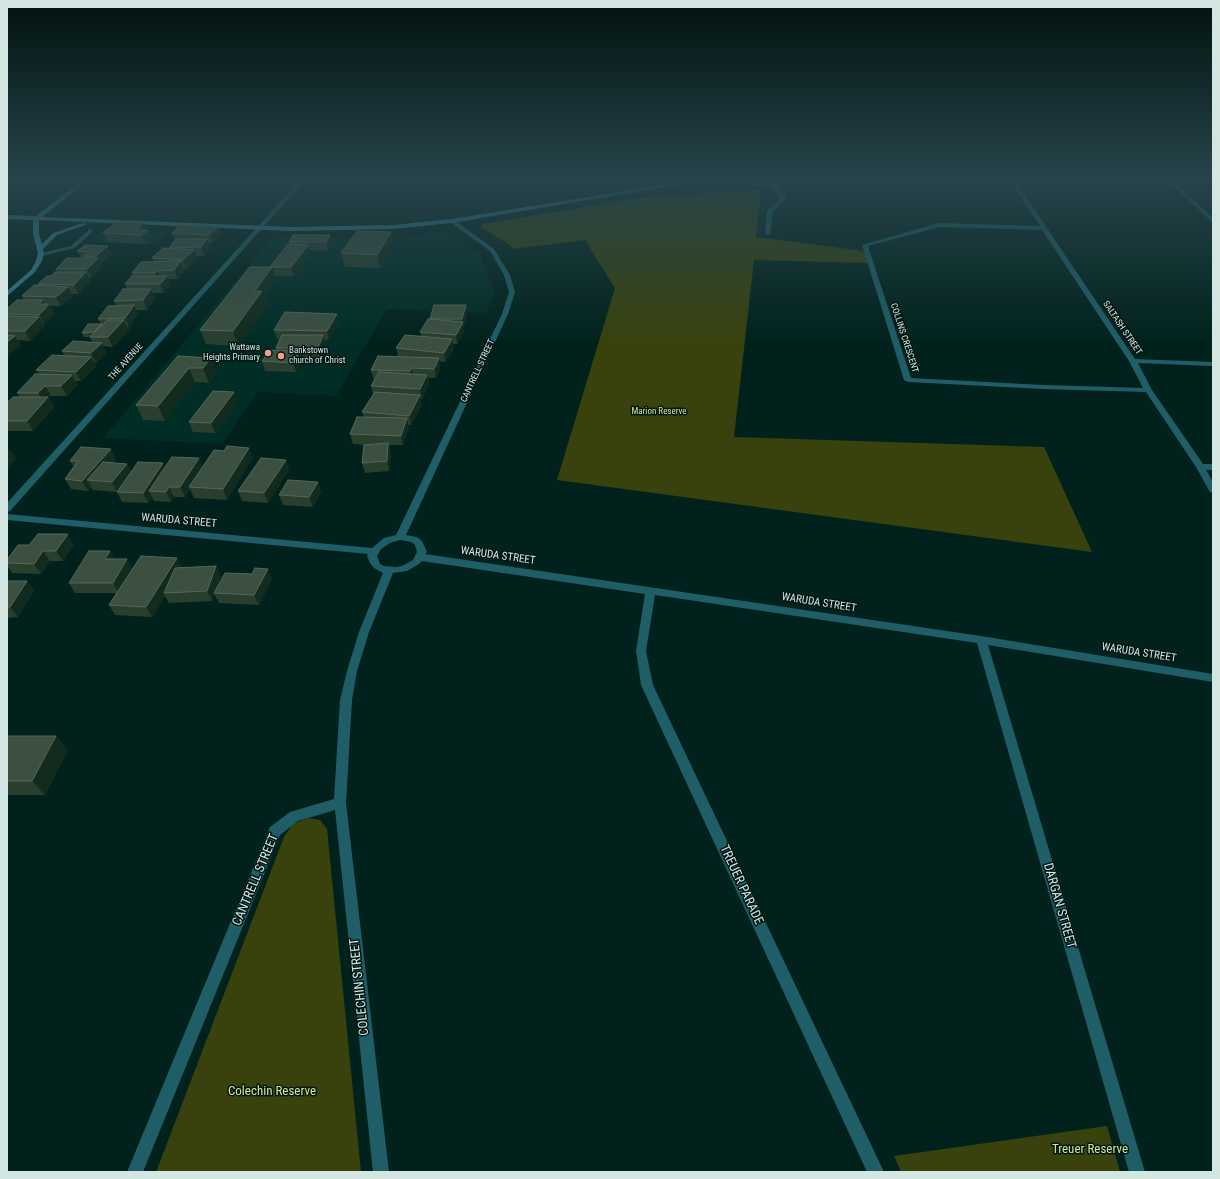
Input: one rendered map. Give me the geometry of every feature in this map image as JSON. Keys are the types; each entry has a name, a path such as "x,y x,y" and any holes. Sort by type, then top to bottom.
{"main road":[{"path":"36,234 40,252"},
{"path":"7,294 33,271 40,252 55,234"}],"street":[{"path":"40,252 72,247 87,234"},
{"name":"THE AVENUE","path":"7,509 255,234"},
{"name":"CANTRELL STREET","path":"400,537 505,314 512,292 507,275 492,250 470,234"},
{"name":"COLLINS CRESCENT","path":"906,234 865,245 908,380 1043,387 1148,390"},
{"name":"SALTASH STREET","path":"1047,234 1133,362 1148,390 1200,467 1213,490"},
{"path":"1133,362 1213,364"},
{"path":"1200,467 1213,467"},
{"name":"WARUDA STREET","path":"7,517 373,551"},
{"path":"400,537 414,539 421,547 420,557 411,566 404,569 382,569 373,561 373,551 381,543 400,537"},
{"name":"WARUDA STREET","path":"420,557 981,640 1213,678"},
{"path":"340,803 346,700 352,671 364,632 389,570"},
{"name":"TREUER PARADE","path":"651,590 641,651 647,685 876,1172"},
{"name":"DARGAN STREET","path":"981,640 1137,1172"},
{"name":"CANTRELL STREET","path":"135,1172 275,831 294,816 340,803"},
{"name":"COLECHIN STREET","path":"340,803 381,1172"}],"shaded area":[{"path":"98,234 166,234 155,244 89,242"},
{"name":"Wattawa Heights Primary","path":"425,234 449,234 480,255 495,291 486,313 387,309 336,396 257,392 222,444 103,438 271,239 281,237 388,240"}],"green space":[{"name":"Marion Reserve","path":"492,234 756,234 756,237 864,251 868,263 754,260 734,437 1044,447 1092,552 557,480 615,288 585,240 513,249 510,245"},
{"name":"Colechin Reserve","path":"309,818 320,820 327,829 361,1172 156,1172 284,837 293,824"},
{"name":"Treuer Reserve","path":"1107,1126 1120,1172 901,1172 894,1156"}],"building":[{"path":"355,234 390,234 377,255 341,253"},
{"path":"293,235 330,235 326,242 289,242"},
{"path":"176,239 207,239 201,247 169,248"},
{"path":"288,244 308,245 291,267 270,267"},
{"path":"86,245 108,246 95,257 84,256 89,252 77,251"},
{"path":"163,248 194,250 183,260 152,258"},
{"path":"67,258 98,258 87,269 56,269"},
{"path":"181,261 174,270 157,271 155,273 132,273 141,262"},
{"path":"250,267 272,267 255,291 262,291 233,331 200,330"},
{"path":"55,272 86,272 74,285 38,284 47,276 51,276"},
{"path":"132,276 167,276 160,284 125,284"},
{"path":"34,285 68,287 56,297 22,296"},
{"path":"123,289 151,289 143,300 114,301"},
{"path":"17,300 43,300 39,304 49,304 39,315 7,314 7,309"},
{"path":"134,305 125,318 98,319 108,306"},
{"path":"434,305 466,305 462,319 430,319"},
{"path":"285,312 337,314 327,331 274,330"},
{"path":"7,316 39,317 25,331 7,331"},
{"path":"428,319 463,322 456,335 420,332"},
{"path":"107,320 124,320 108,337 90,337"},
{"path":"88,324 102,324 94,332 82,333"},
{"path":"7,335 15,336 7,342"},
{"path":"282,335 323,335 318,348 276,348"},
{"path":"405,335 452,339 444,353 396,348"},
{"path":"73,341 102,343 91,353 62,351"},
{"path":"270,350 301,351 293,363 262,361"},
{"path":"52,355 91,357 76,372 36,370"},
{"path":"178,356 211,358 203,368 189,368 158,406 136,405"},
{"path":"378,356 439,358 434,369 412,368 410,371 371,370"},
{"path":"379,372 427,375 420,389 371,386"},
{"path":"35,374 72,375 61,386 45,386 38,393 17,393"},
{"path":"213,391 234,392 211,423 189,422"},
{"path":"375,392 420,395 409,416 362,412"},
{"path":"13,397 48,397 27,421 7,421 7,403"},
{"path":"357,417 407,418 401,436 350,434"},
{"path":"388,443 387,461 362,463 364,445"},
{"path":"227,446 249,448 223,489 189,487 214,450 224,451"},
{"path":"81,447 111,449 82,481 65,479 78,461 70,461"},
{"path":"172,457 199,458 180,487 169,487 166,492 149,491"},
{"path":"261,458 286,460 264,493 238,491"},
{"path":"103,462 127,464 112,482 87,480"},
{"path":"138,462 163,463 143,493 117,492"},
{"path":"288,480 318,482 309,497 279,495"},
{"path":"38,534 68,534 56,551 43,551 34,564 7,563 7,560 18,545 29,545"},
{"path":"89,551 110,551 105,559 127,559 113,583 69,583"},
{"path":"141,556 177,558 146,607 109,605"},
{"path":"216,566 207,591 164,593 175,568"},
{"path":"255,568 268,569 254,595 214,593 225,573 252,574"},
{"path":"7,581 27,581 10,607 7,607"},
{"path":"7,736 56,736 32,781 7,781"}],"place":[{"name":"Wattawa Heights Primary","path":"268,353"},
{"name":"Bankstown church of Christ","path":"281,356"}]}
